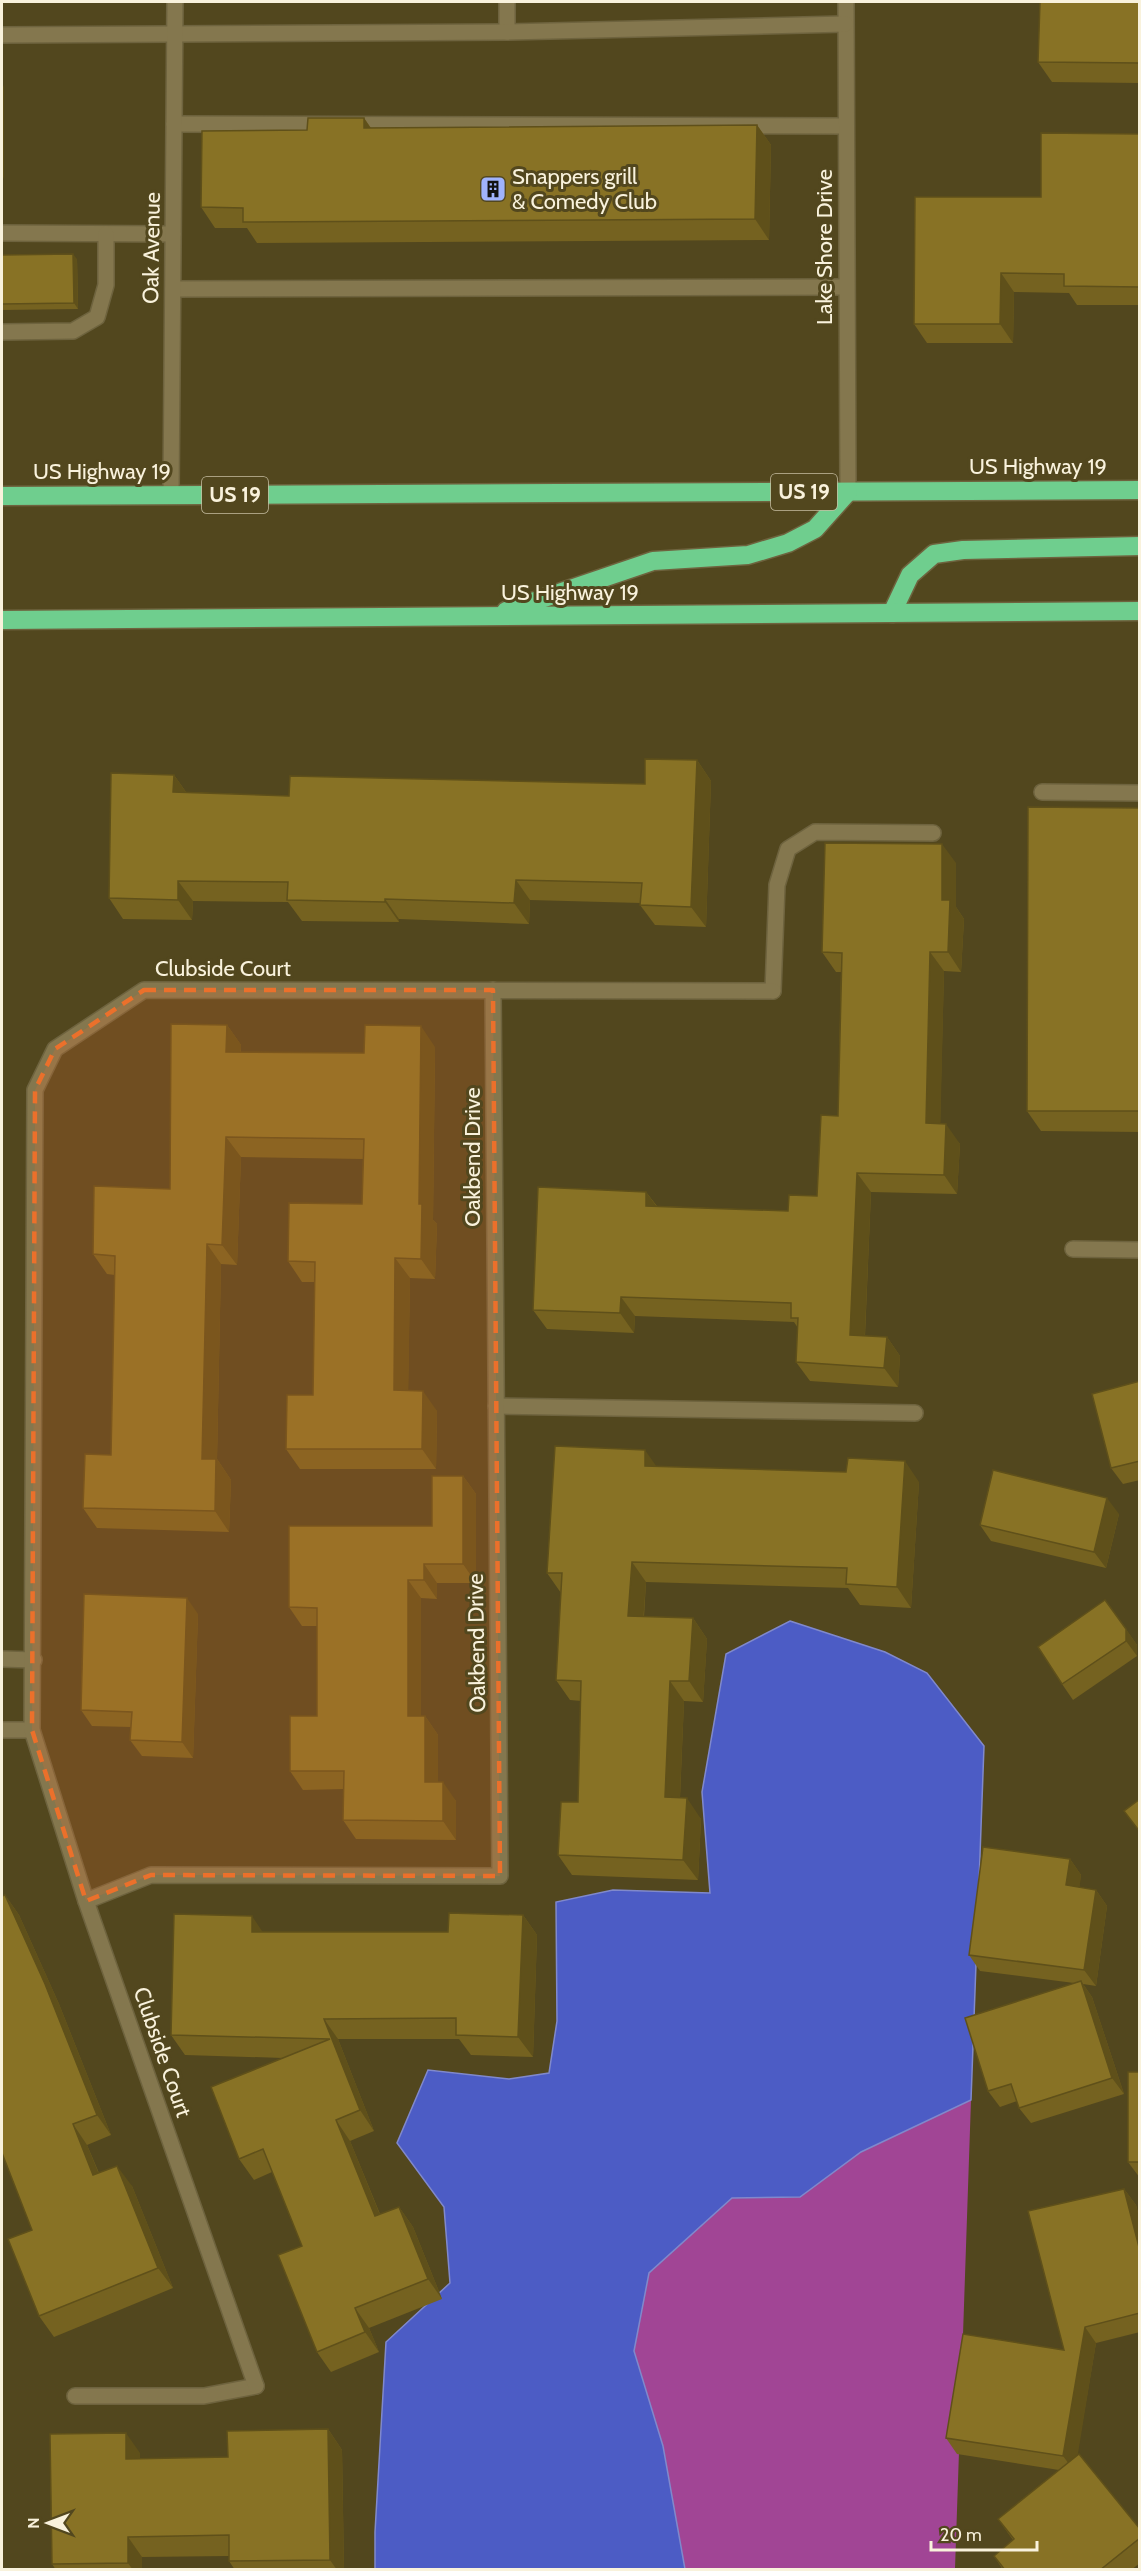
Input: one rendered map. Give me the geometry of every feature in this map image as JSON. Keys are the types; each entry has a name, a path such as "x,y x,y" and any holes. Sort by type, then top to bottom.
{"highway":[{"name":"US Highway 19","path":"2,496 1140,490"},
{"path":"490,616 653,561 748,555 788,543 815,529 848,492"},
{"path":"892,613 910,575 934,554 963,550 1140,546"},
{"name":"US Highway 19","path":"2,620 1140,611"}],"street":[{"name":"Oak Avenue","path":"171,495 175,2"},
{"path":"507,2 507,32"},
{"name":"Lake Shore Drive","path":"846,2 848,492"},
{"path":"2,35 507,32 845,24"},
{"path":"174,124 846,126"},
{"path":"2,233 173,234"},
{"path":"2,332 73,331 97,317 106,285 106,234"},
{"path":"173,289 846,287"},
{"path":"1042,792 1140,793"},
{"name":"Clubside Court","path":"75,2397 204,2397 256,2386 86,1901 33,1730 35,1090 55,1049 144,990 772,991 777,885 788,849 815,832 933,833"},
{"name":"Oakbend Drive","path":"86,1901 151,1875 500,1876 493,990"},
{"path":"1073,1249 1140,1250"},
{"path":"496,1406 915,1413"},
{"path":"2,1659 34,1660"},
{"path":"2,1730 33,1730"}],"highlighted area":[{"path":"144,990 493,990 500,1876 151,1875 86,1901 32,1730 35,1090 55,1049"}],"shaded area":[{"path":"971,2100 955,2569 685,2569 663,2446 634,2351 649,2273 732,2198 800,2197 861,2152"}],"water":[{"path":"790,1621 885,1652 927,1673 984,1746 971,2100 861,2152 800,2197 732,2198 649,2273 634,2351 663,2446 685,2569 375,2570 375,2532 386,2342 450,2283 444,2207 397,2143 428,2070 509,2079 549,2073 557,2021 556,1902 613,1890 710,1893 702,1792 726,1654"}],"building":[{"path":"1040,2 1140,2 1140,63 1038,62"},
{"name":"Snappers grill & Comedy Club","path":"308,118 364,118 364,128 757,125 755,219 243,222 243,208 201,207 202,131 307,130"},
{"path":"1041,133 1140,134 1140,287 1064,286 1064,274 1001,273 1000,324 914,324 915,197 1041,197"},
{"path":"73,254 74,303 2,304 2,255"},
{"path":"645,759 697,760 691,907 640,905 642,883 516,880 514,903 385,899 385,902 287,900 288,882 178,881 178,900 109,898 111,773 174,775 173,792 289,796 290,776 645,784"},
{"path":"1028,807 1140,808 1140,1111 1027,1111"},
{"path":"825,843 942,844 942,900 950,900 948,952 930,952 926,1123 946,1124 944,1175 857,1173 850,1335 887,1337 884,1368 796,1362 798,1318 791,1318 791,1303 621,1297 620,1313 533,1310 538,1187 646,1192 646,1206 788,1211 789,1195 817,1196 821,1115 838,1116 842,953 822,952"},
{"path":"171,1024 227,1025 226,1052 364,1053 365,1025 421,1026 419,1204 422,1204 421,1259 395,1258 394,1390 423,1391 422,1449 286,1449 287,1395 313,1395 315,1262 288,1261 289,1203 362,1204 364,1139 226,1137 222,1245 207,1244 202,1459 216,1459 215,1511 83,1508 85,1454 111,1455 115,1256 93,1254 94,1186 170,1189"},
{"path":"1140,1381 1140,1461 1111,1468 1092,1394"},
{"path":"555,1446 645,1450 645,1466 846,1472 848,1458 905,1461 897,1587 846,1584 847,1568 632,1562 628,1616 693,1618 689,1681 670,1681 665,1797 687,1798 683,1860 558,1855 561,1802 578,1802 581,1681 556,1680 562,1573 547,1573"},
{"path":"993,1470 1107,1498 1094,1552 980,1525"},
{"path":"432,1476 463,1476 463,1564 424,1564 424,1580 408,1580 408,1716 425,1716 425,1782 443,1782 443,1821 343,1820 344,1771 290,1771 290,1716 317,1716 317,1608 289,1607 289,1526 432,1526"},
{"path":"84,1594 187,1598 182,1742 130,1740 132,1712 81,1710"},
{"path":"1105,1600 1126,1629 1126,1641 1062,1684 1038,1647"},
{"path":"1140,1799 1140,1832 1124,1811"},
{"path":"983,1847 1070,1859 1066,1885 1096,1890 1084,1970 969,1955"},
{"path":"5,1895 45,1984 97,2115 73,2124 93,2175 117,2166 158,2268 39,2316 8,2239 32,2230 2,2153 2,1896"},
{"path":"449,1913 523,1915 518,2037 456,2035 456,2018 324,2019 360,2110 336,2120 375,2216 399,2207 428,2279 355,2308 365,2332 317,2352 278,2255 302,2246 263,2149 239,2159 211,2087 330,2039 171,2035 174,1914 252,1916 252,1932 448,1932"},
{"path":"1081,1981 1112,2078 1019,2108 1011,2084 988,2091 965,2018"},
{"path":"1128,2072 1140,2072 1140,2162 1128,2162"},
{"path":"1124,2189 1140,2251 1140,2313 1085,2327 1063,2456 946,2438 963,2334 1064,2350 1028,2211"},
{"path":"328,2429 330,2560 229,2561 229,2535 128,2537 128,2563 52,2564 50,2434 126,2433 126,2459 228,2457 227,2431"},
{"path":"1079,2454 1140,2529 1140,2538 1100,2570 1005,2570 994,2556 1014,2539 998,2519"}],"place":[{"name":"Snappers grill & Comedy Club","path":"493,189"}]}
